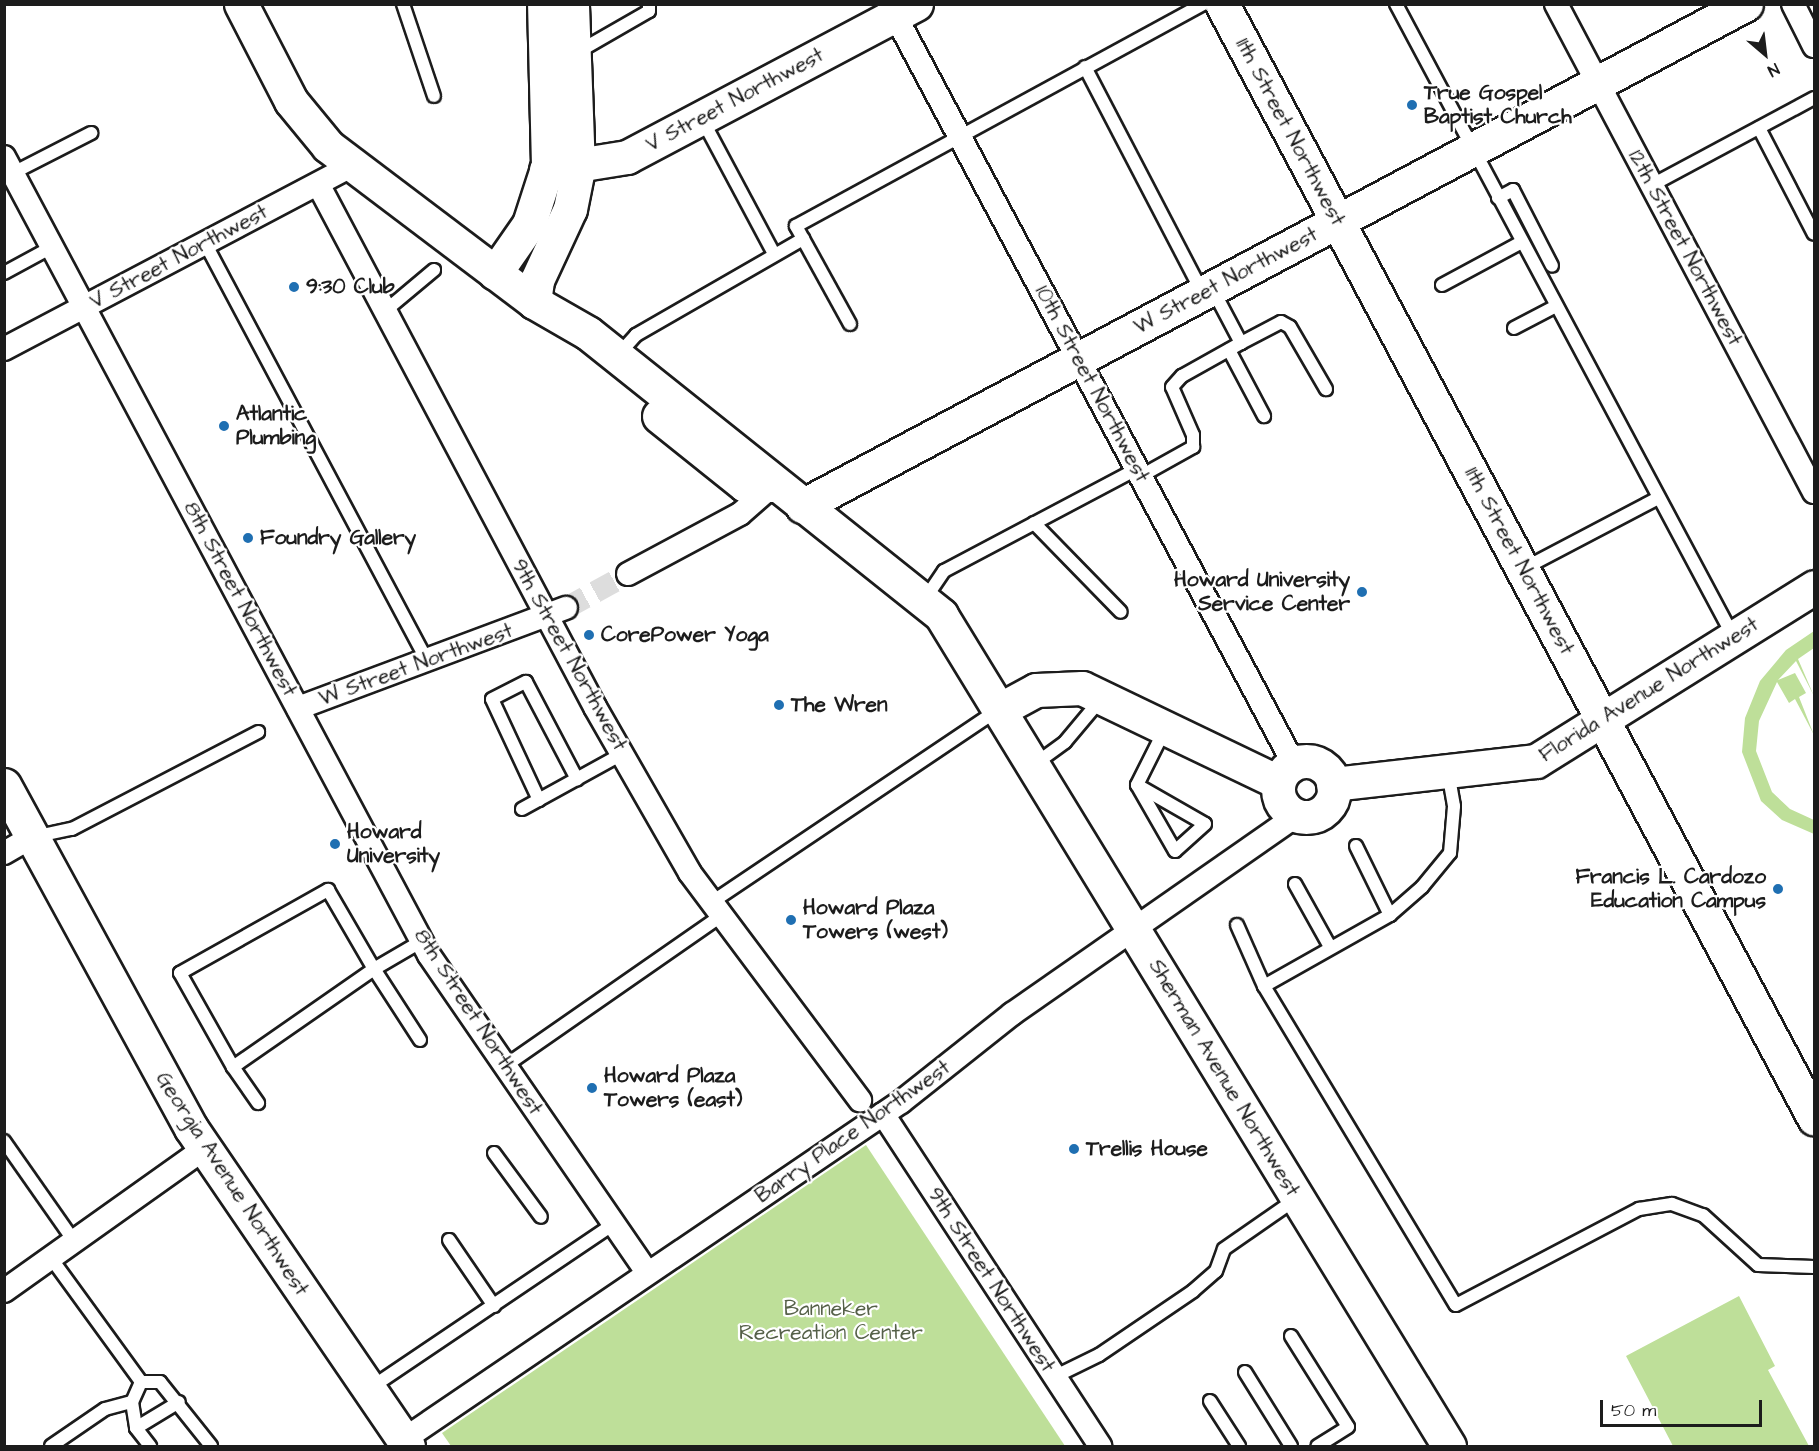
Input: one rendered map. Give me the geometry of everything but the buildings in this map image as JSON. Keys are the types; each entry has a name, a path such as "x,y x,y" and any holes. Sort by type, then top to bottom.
{"main road":[{"path":"241,4 298,112 353,165 534,302 618,356 770,473 774,485 925,599 941,615 999,710 1036,690 1058,686 1104,695 1165,728 1286,773 1318,764 1333,784 1327,807 1313,816 1296,816 1279,798 1286,773"},
{"path":"495,273 529,224 546,170 550,117 544,4"},
{"path":"572,4 579,169 570,209 537,280 534,302 574,348 745,485 774,485"},
{"name":"11th Street Northwest","path":"1222,4 1815,1118"},
{"name":"W Street Northwest","path":"802,506 1746,4"},
{"name":"V Street Northwest","path":"546,170 579,169 627,158 900,8"},
{"name":"Florida Avenue Northwest","path":"1333,784 1529,764 1604,721 1815,587"},
{"name":"Sherman Avenue Northwest","path":"999,710 1449,1446"},
{"name":"Georgia Avenue Northwest","path":"4,785 18,845 204,1149 405,1443"}],"street":[{"name":"12th Street Northwest","path":"1556,4 1815,492"},
{"path":"1792,4 1815,46"},
{"name":"10th Street Northwest","path":"900,8 960,137 1139,472 1286,773"},
{"name":"8th Street Northwest","path":"9,165 422,941 647,1272"},
{"name":"V Street Northwest","path":"4,350 353,165"},
{"name":"9th Street Northwest","path":"318,184 385,311 557,613 622,754 690,873 726,914 860,1100"},
{"path":"628,574 740,514 774,485"},
{"name":"W Street Northwest","path":"298,708 557,613"},
{"name":"Barry Place Northwest","path":"405,1443 647,1272 882,1114 1012,1014 1296,816"},
{"name":"9th Street Northwest","path":"882,1114 1100,1446"},
{"path":"4,1291 204,1149"}],"lane":[{"path":"404,4 434,96"},
{"path":"575,54 649,11 649,4"},
{"path":"850,324 796,226 1203,4"},
{"path":"1396,4 1734,637"},
{"path":"1085,67 1208,291 1241,344"},
{"path":"1652,185 1815,98"},
{"path":"701,118 774,254"},
{"path":"1759,128 1815,234"},
{"path":"9,165 91,133"},
{"path":"1498,198 1513,190 1552,266"},
{"path":"618,356 636,335 803,239"},
{"path":"1442,285 1522,242"},
{"path":"205,243 427,661"},
{"path":"4,273 52,248"},
{"path":"385,311 434,270"},
{"path":"1514,328 1556,306"},
{"path":"925,599 944,571 1034,523 1193,447 1193,435 1172,387 1182,376 1281,322 1296,333 1326,389"},
{"path":"1229,350 1264,416"},
{"path":"1523,570 1658,498"},
{"path":"1034,523 1121,612"},
{"path":"539,800 492,699 526,682 577,779"},
{"path":"1034,765 1065,742 1104,695"},
{"path":"505,1066 726,914 999,710"},
{"path":"1137,785 1165,728"},
{"path":"18,845 72,829 258,732"},
{"path":"522,809 622,754"},
{"path":"1264,986 1390,915 1450,854 1454,806 1448,772"},
{"path":"1137,785 1166,802 1205,824 1175,851 1137,785"},
{"path":"1356,846 1390,915"},
{"path":"1295,884 1330,947"},
{"path":"258,1103 233,1067 180,973 328,890 374,969 420,1040"},
{"path":"1237,925 1264,986 1456,1305 1639,1209 1672,1204 1703,1215 1758,1265 1815,1267"},
{"path":"233,1067 374,969 422,941"},
{"path":"4,1141 74,1241"},
{"path":"494,1153 541,1217"},
{"path":"1054,1377 1099,1355 1193,1291 1216,1271 1224,1249 1297,1198"},
{"path":"368,1389 614,1224"},
{"path":"448,1240 494,1306"},
{"path":"51,1258 141,1382"},
{"path":"1291,1336 1348,1427 1317,1446"},
{"path":"1245,1372 1291,1446"},
{"path":"141,1382 160,1382 179,1402 211,1446"},
{"path":"141,1382 132,1402 136,1428 150,1446"},
{"path":"1210,1401 1239,1446"},
{"path":"51,1446 105,1409 132,1402"},
{"path":"136,1428 179,1402"}],"green space":[{"path":"1814,631 1814,648 1798,659 1814,696 1796,661 1778,680 1795,673 1806,693 1799,697 1814,735 1795,699 1789,703 1777,682 1759,721 1756,751 1772,792 1790,809 1814,820 1814,834 1782,820 1761,801 1742,752 1745,718 1760,681 1786,650"},
{"name":"Banneker Recreation Center","path":"866,1145 1065,1446 451,1446 442,1433"},
{"path":"1739,1296 1775,1366 1768,1370 1809,1446 1673,1446 1626,1356"}],"tunnel":[{"path":"566,608 628,574"}],"place":[{"name":"True Gospel Baptist Church","path":"1412,105"},
{"name":"9:30 Club","path":"294,287"},
{"name":"Atlantic Plumbing","path":"224,426"},
{"name":"Foundry Gallery","path":"248,538"},
{"name":"Howard University Service Center","path":"1362,592"},
{"name":"CorePower Yoga","path":"589,635"},
{"name":"The Wren","path":"779,705"},
{"name":"Howard University","path":"335,844"},
{"name":"Francis L. Cardozo Education Campus","path":"1778,889"},
{"name":"Howard Plaza Towers (west)","path":"791,920"},
{"name":"Howard Plaza Towers (east)","path":"592,1088"},
{"name":"Trellis House","path":"1074,1149"}]}
